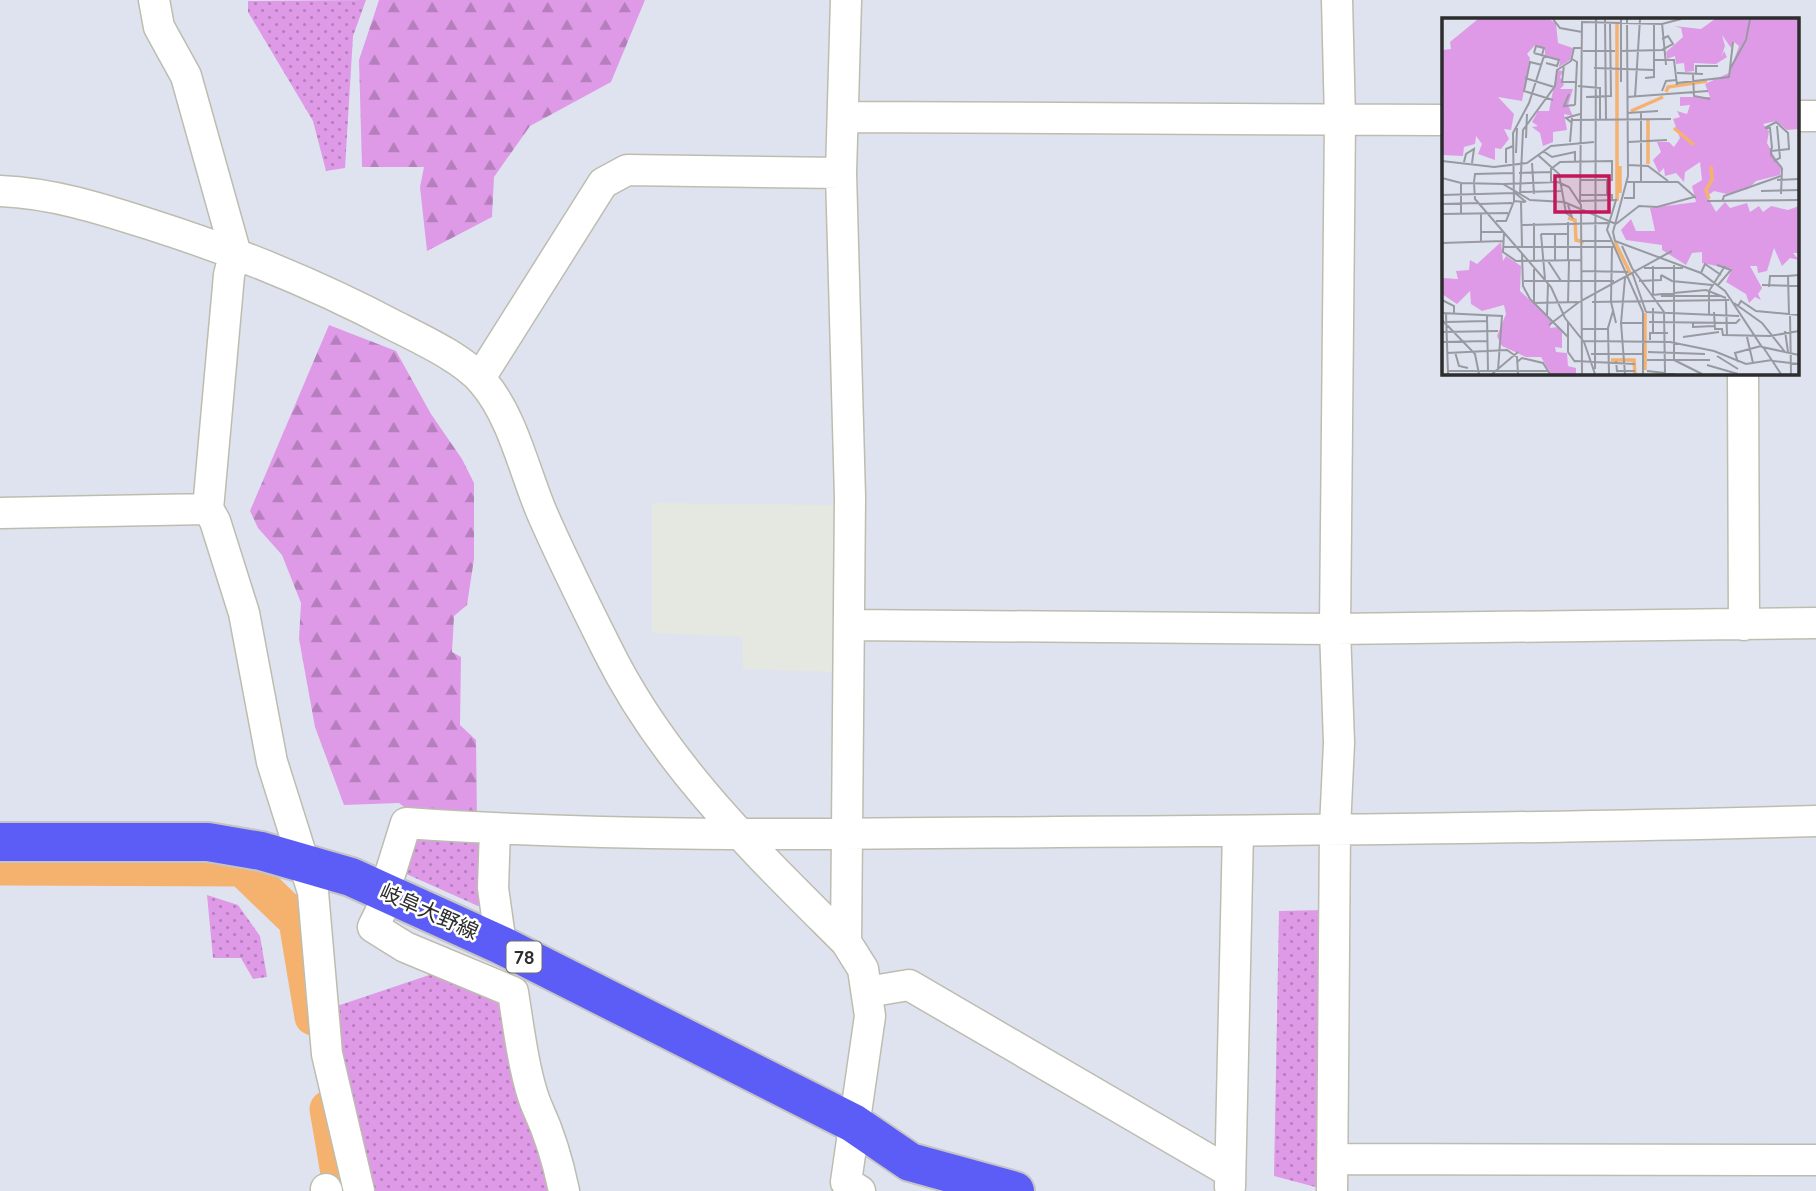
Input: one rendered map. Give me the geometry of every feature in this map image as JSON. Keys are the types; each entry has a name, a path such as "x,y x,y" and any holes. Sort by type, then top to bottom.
{"main road":[{"name":"岐阜大野線","path":"0,842 208,842 306,863 351,877 500,944 853,1123 911,1162 1015,1191"}],"street":[{"path":"153,0 159,27 186,76 234,251 229,275 208,509 215,521 244,613 272,762 313,892 327,1054 359,1191"},
{"path":"846,0 845,117 841,173 850,497 846,942"},
{"path":"1332,1191 1335,828 1339,743 1335,629 1340,120 1337,0"},
{"path":"1798,116 1816,116"},
{"path":"845,117 1442,120"},
{"path":"480,378 603,183 627,170 841,173"},
{"path":"0,191 31,192 98,208 234,251 350,302 431,345 480,378 497,400 543,514 608,653 653,729 700,792 738,835 846,942 863,969 870,1016 846,1182 860,1191"},
{"path":"1743,374 1744,625"},
{"path":"0,513 208,509"},
{"path":"850,625 1335,629 1816,623"},
{"path":"391,871 406,823 495,829 738,835 1549,828 1816,821"},
{"path":"495,829 494,888 500,944"},
{"path":"1230,1182 1238,831"},
{"path":"381,911 373,927 405,947 513,992 521,1041 538,1110 558,1163 564,1191"},
{"path":"867,992 909,985 1230,1182"},
{"path":"1334,1159 1816,1160"}],"shaded area":[{"path":"652,503 838,505 836,672 743,669 742,637 652,633"}],"green space":[{"path":"366,0 353,36 345,168 326,171 313,121 248,12 248,1"},
{"path":"379,0 645,0 611,82 530,126 494,177 492,217 427,251 420,187 424,167 362,167 359,60"},
{"path":"329,325 396,351 474,483 474,559 467,605 454,616 452,652 461,657 460,725 476,740 477,820 417,817 399,803 344,805 315,727 299,639 301,603 282,555 258,528 250,511"},
{"path":"412,833 488,841 487,910 402,872"},
{"path":"207,895 238,905 260,936 267,977 253,979 241,958 213,958"},
{"path":"1325,910 1323,1189 1274,1176 1279,911"},
{"path":"462,964 501,985 558,1191 369,1191 331,1008"}],"waterway":[{"path":"0,867 242,868 297,921 313,1017"},
{"path":"328,1109 342,1191"}]}
